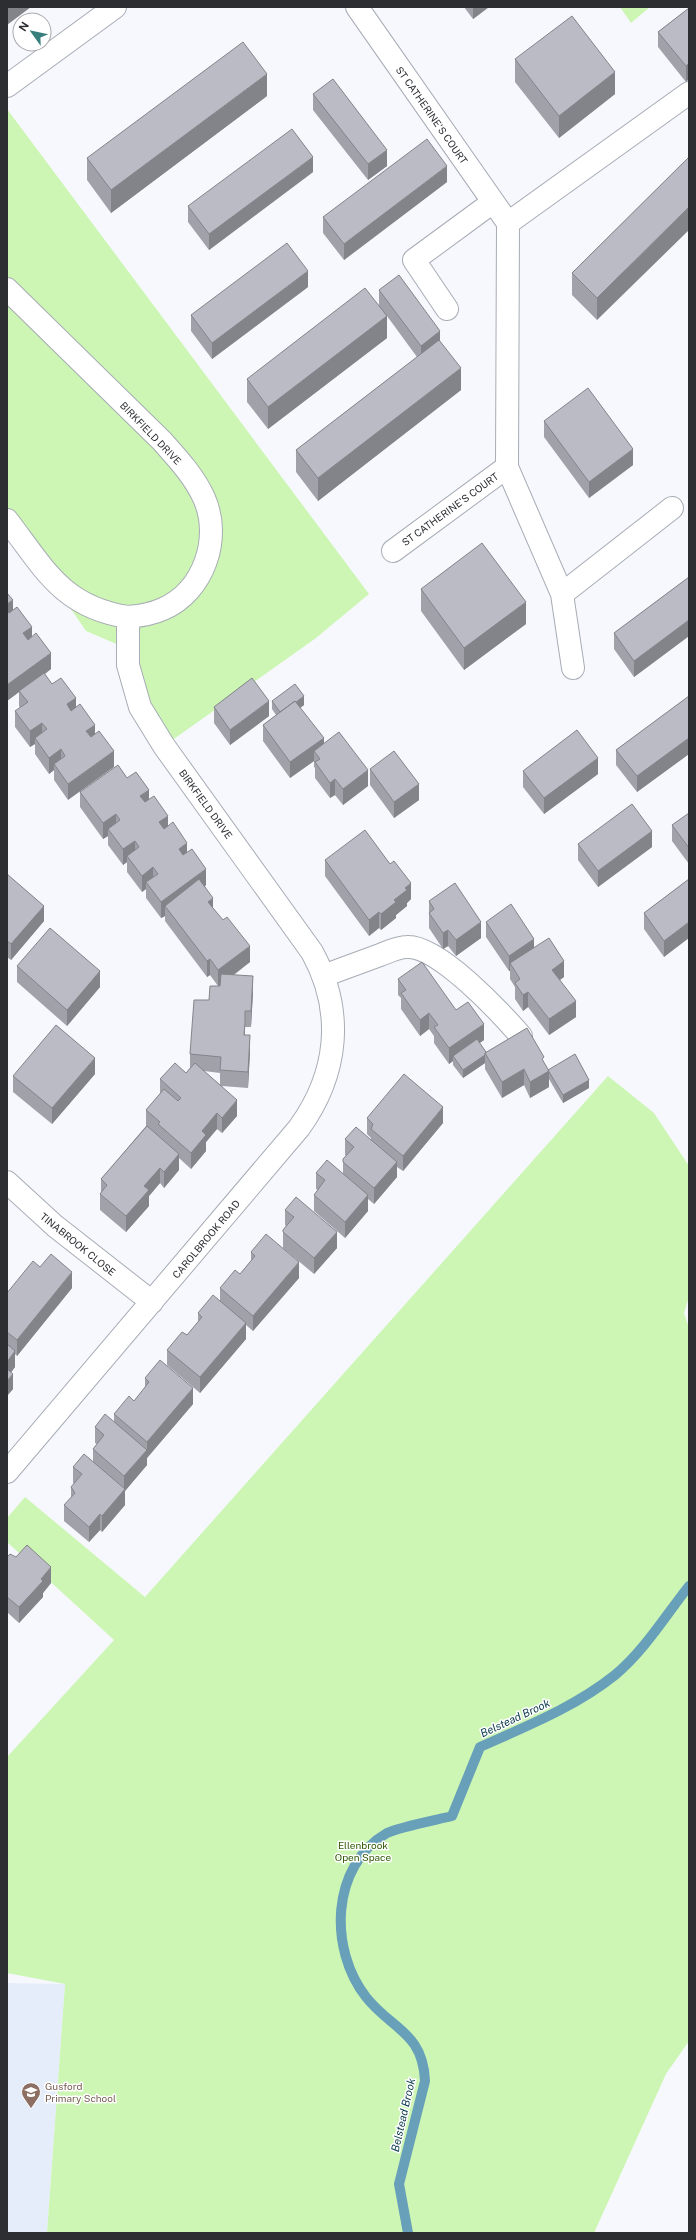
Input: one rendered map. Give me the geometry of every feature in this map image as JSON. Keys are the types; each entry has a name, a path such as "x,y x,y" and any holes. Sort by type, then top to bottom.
{"street":[{"path":"7,86 115,7"},
{"name":"ST CATHERINE'S COURT","path":"357,7 508,223 507,467 562,594 573,668"},
{"path":"508,223 689,93"},
{"path":"446,309 414,260 493,202"},
{"name":"BIRKFIELD DRIVE","path":"7,289 162,442 182,464 204,498 209,513 212,530 210,548 200,575 180,598 164,608 148,614 128,617 95,610 72,597 52,579 7,520"},
{"name":"ST CATHERINE'S COURT","path":"393,551 507,467"},
{"path":"562,594 672,508"},
{"name":"BIRKFIELD DRIVE","path":"128,617 128,665 140,707 164,746 299,932 318,964 323,976"},
{"path":"323,976 407,946 414,948 427,954 462,976 488,999 521,1036"},
{"name":"CAROLBROOK ROAD","path":"7,1472 299,1128 316,1104 328,1074 332,1046 333,1016 323,976"},
{"name":"TINABROOK CLOSE","path":"7,1182 55,1226 152,1302"}],"shaded area":[{"name":"Gusford Primary School","path":"7,1983 65,1984 47,2233 7,2233"}],"green space":[{"path":"620,7 650,7 631,23"},
{"path":"7,109 369,594 316,638 164,746 128,649 86,631 41,565 7,520"},
{"name":"Ellenbrook Open Space","path":"608,1076 654,1113 689,1166 689,1297 684,1313 689,1328 689,2041 666,2074 594,2233 47,2233 65,1984 7,1973 7,1757 114,1640 7,1542 7,1518 25,1497 145,1597"}],"building":[{"path":"689,8 689,63 686,66 658,32"},
{"path":"572,16 615,72 559,116 515,59"},
{"path":"243,42 267,74 111,190 87,158"},
{"path":"333,79 387,150 368,164 313,94"},
{"path":"292,129 313,157 209,234 188,206"},
{"path":"427,139 447,166 344,244 323,217"},
{"path":"689,157 689,207 597,298 572,273"},
{"path":"287,243 308,271 212,343 191,315"},
{"path":"399,275 440,331 421,346 379,290"},
{"path":"365,288 387,316 268,407 247,379"},
{"path":"439,340 461,368 318,478 296,450"},
{"path":"588,388 633,449 589,482 544,421"},
{"path":"482,543 526,602 464,648 421,589"},
{"path":"689,577 689,620 634,661 614,633"},
{"path":"7,593 13,600 7,604"},
{"path":"17,607 32,627 23,633 28,640 36,633 51,653 7,685 7,610 9,613"},
{"path":"44,673 52,684 61,678 76,698 67,704 71,711 80,704 95,725 86,731 91,737 99,731 114,751 68,784 54,764 65,756 61,749 49,758 35,738 47,729 42,723 30,731 15,711 28,702 19,691"},
{"path":"252,678 269,701 230,730 214,707"},
{"path":"295,684 304,696 280,712 272,701"},
{"path":"689,696 689,738 637,776 616,750"},
{"path":"295,701 324,738 290,762 263,725"},
{"path":"577,730 598,758 544,798 523,771"},
{"path":"339,732 368,770 343,789 335,779 330,783 315,762 320,759 314,751"},
{"path":"394,751 419,784 394,802 370,769"},
{"path":"118,765 127,778 136,772 149,790 140,796 145,802 154,796 168,816 159,822 164,829 173,822 187,843 179,849 183,855 192,849 206,869 161,902 146,882 158,874 153,867 142,876 127,856 139,847 135,841 123,849 108,829 120,820 116,814 103,823 80,792"},
{"path":"632,804 652,831 598,871 578,844"},
{"path":"689,813 689,848 672,825"},
{"path":"365,830 390,864 394,861 411,883 405,888 407,890 394,900 396,902 381,914 379,912 369,920 325,860"},
{"path":"7,874 44,906 11,944 7,941"},
{"path":"199,879 213,898 208,902 223,920 227,917 250,946 218,970 210,959 207,961 165,906"},
{"path":"689,879 689,922 664,941 644,913"},
{"path":"455,883 481,922 456,940 448,930 443,933 429,913 434,909 429,901"},
{"path":"511,904 534,939 509,956 486,922"},
{"path":"50,928 100,971 67,1010 17,966"},
{"path":"549,938 564,961 552,970 576,1001 549,1019 528,992 523,995 515,983 520,979 510,963"},
{"path":"422,962 456,1010 468,1002 484,1024 449,1048 434,1027 438,1025 429,1013 420,1020 401,993 406,990 398,979"},
{"path":"221,974 253,976 251,1011 245,1011 244,1035 250,1035 248,1072 220,1070 221,1057 190,1054 194,1000 209,1000 210,986 220,986"},
{"path":"56,1025 95,1058 52,1108 13,1076"},
{"path":"527,1028 544,1057 542,1059 549,1071 530,1082 524,1069 502,1082 485,1053"},
{"path":"477,1039 486,1052 485,1055 463,1070 453,1056"},
{"path":"575,1054 589,1080 563,1095 548,1070"},
{"path":"175,1063 186,1073 195,1063 237,1100 222,1118 217,1113 202,1131 206,1135 191,1153 158,1124 160,1122 146,1110 164,1089 178,1101 181,1098 160,1079"},
{"path":"404,1074 443,1107 403,1156 371,1129 373,1124 367,1118"},
{"path":"147,1126 179,1154 164,1172 160,1168 144,1186 149,1190 126,1216 100,1194 107,1185 101,1179"},
{"path":"356,1127 397,1162 374,1188 343,1162 343,1159 354,1147 345,1139"},
{"path":"327,1160 368,1195 345,1222 314,1195 325,1180 316,1173"},
{"path":"296,1197 337,1232 314,1258 283,1232 294,1217 285,1210"},
{"path":"266,1234 299,1262 253,1316 220,1288 235,1270 240,1274 255,1256 251,1252"},
{"path":"51,1254 72,1272 17,1340 7,1332 7,1293 33,1261 40,1267"},
{"path":"213,1295 246,1323 200,1377 167,1350 182,1332 187,1335 202,1317 198,1313"},
{"path":"7,1344 15,1351 7,1362"},
{"path":"160,1360 193,1388 147,1442 114,1414 129,1396 134,1401 149,1382 145,1378"},
{"path":"7,1369 13,1374 7,1381"},
{"path":"105,1414 147,1450 124,1476 93,1449 104,1435 95,1427"},
{"path":"84,1454 125,1489 102,1516 100,1514 89,1527 64,1505 75,1493 71,1487 82,1474 73,1467"},
{"path":"27,1545 51,1567 41,1579 43,1581 19,1607 7,1597 7,1557 10,1554 16,1557"}],"waterway":[{"name":"Belstead Brook","path":"408,2233 399,2184 425,2081 423,2065 419,2052 412,2042 366,1997 354,1978 346,1956 341,1933 341,1910 346,1887 354,1866 368,1848 387,1833 409,1826 452,1816 480,1747 550,1715 584,1697 615,1675 636,1655 689,1586"}],"place":[{"name":"Gusford Primary School","path":"31,2109"}]}
